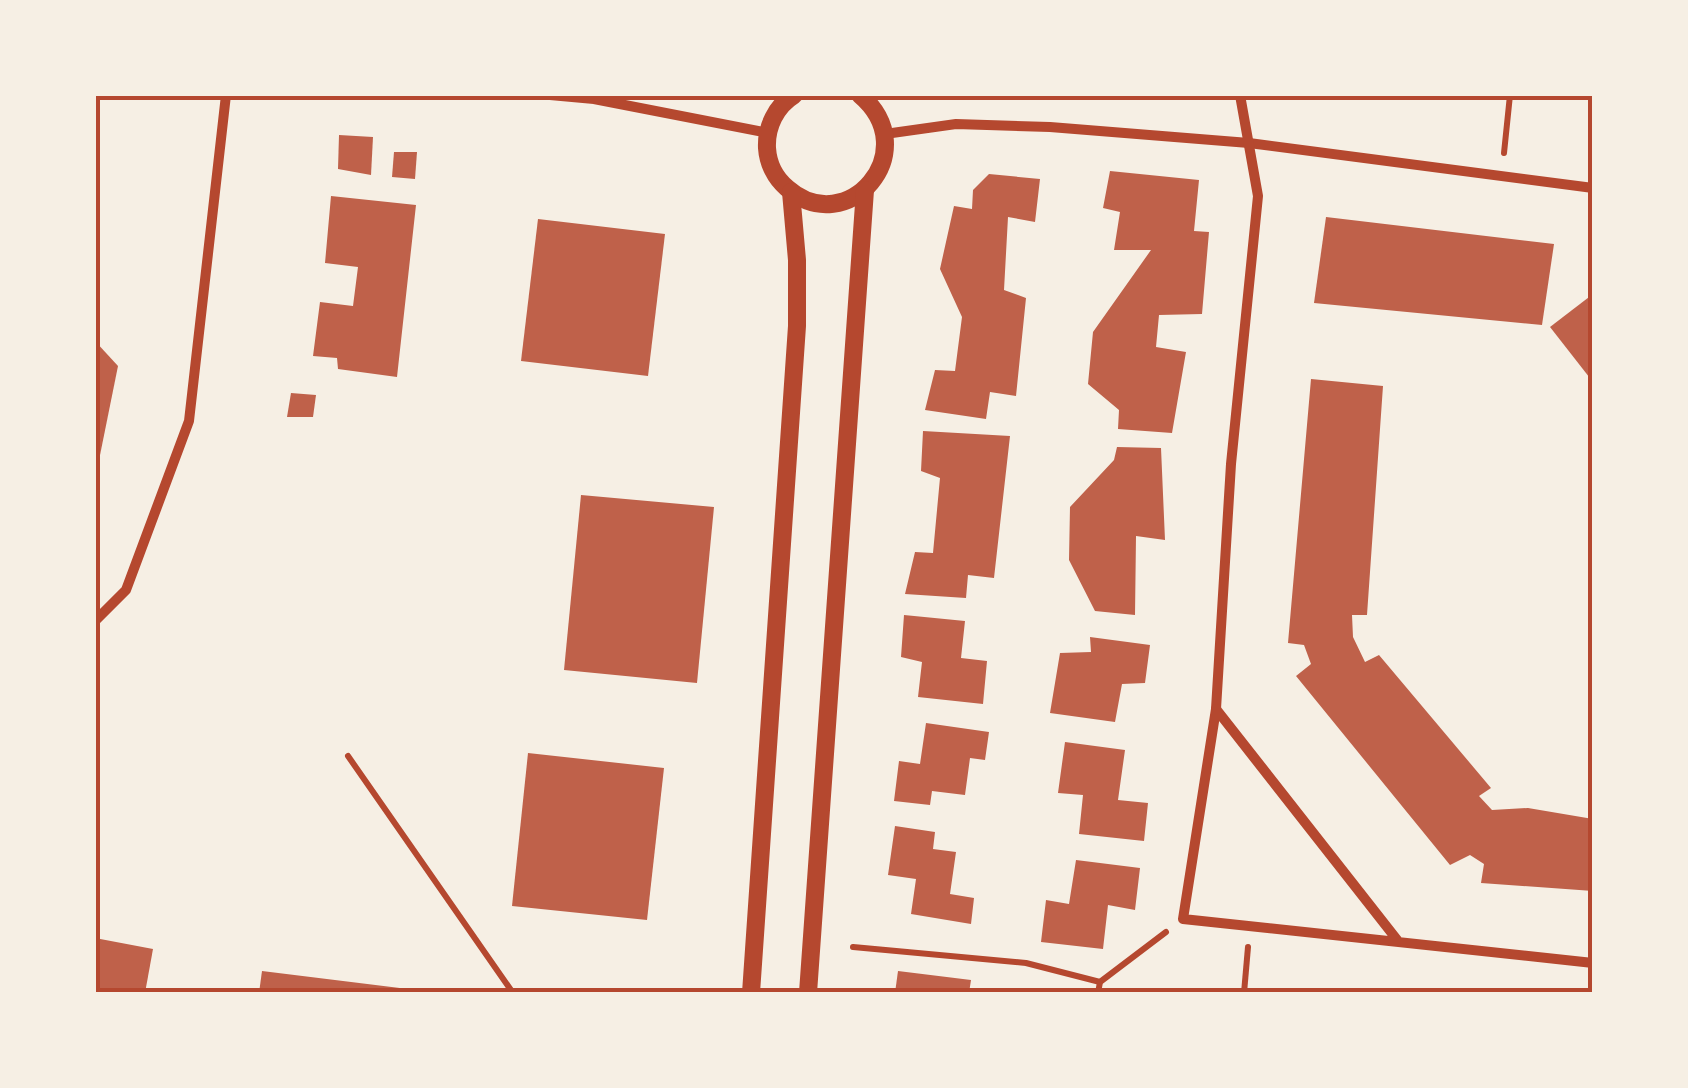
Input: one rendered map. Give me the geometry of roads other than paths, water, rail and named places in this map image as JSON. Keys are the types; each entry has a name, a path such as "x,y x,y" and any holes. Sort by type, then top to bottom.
{"street":[{"path":"95,621 126,590 189,421 226,95"},
{"path":"550,95 594,99 768,134"},
{"path":"794,95 774,114 768,134 771,166 791,192 822,204 839,202 864,190 882,164 885,134 873,107 860,95"},
{"path":"1240,95 1258,196 1231,464 1216,709 1183,919 1593,962"},
{"path":"885,134 956,124 1050,127 1249,143 1593,188"},
{"path":"808,993 864,190"},
{"path":"751,993 798,326 791,192"},
{"path":"1216,709 1398,941"}]}
